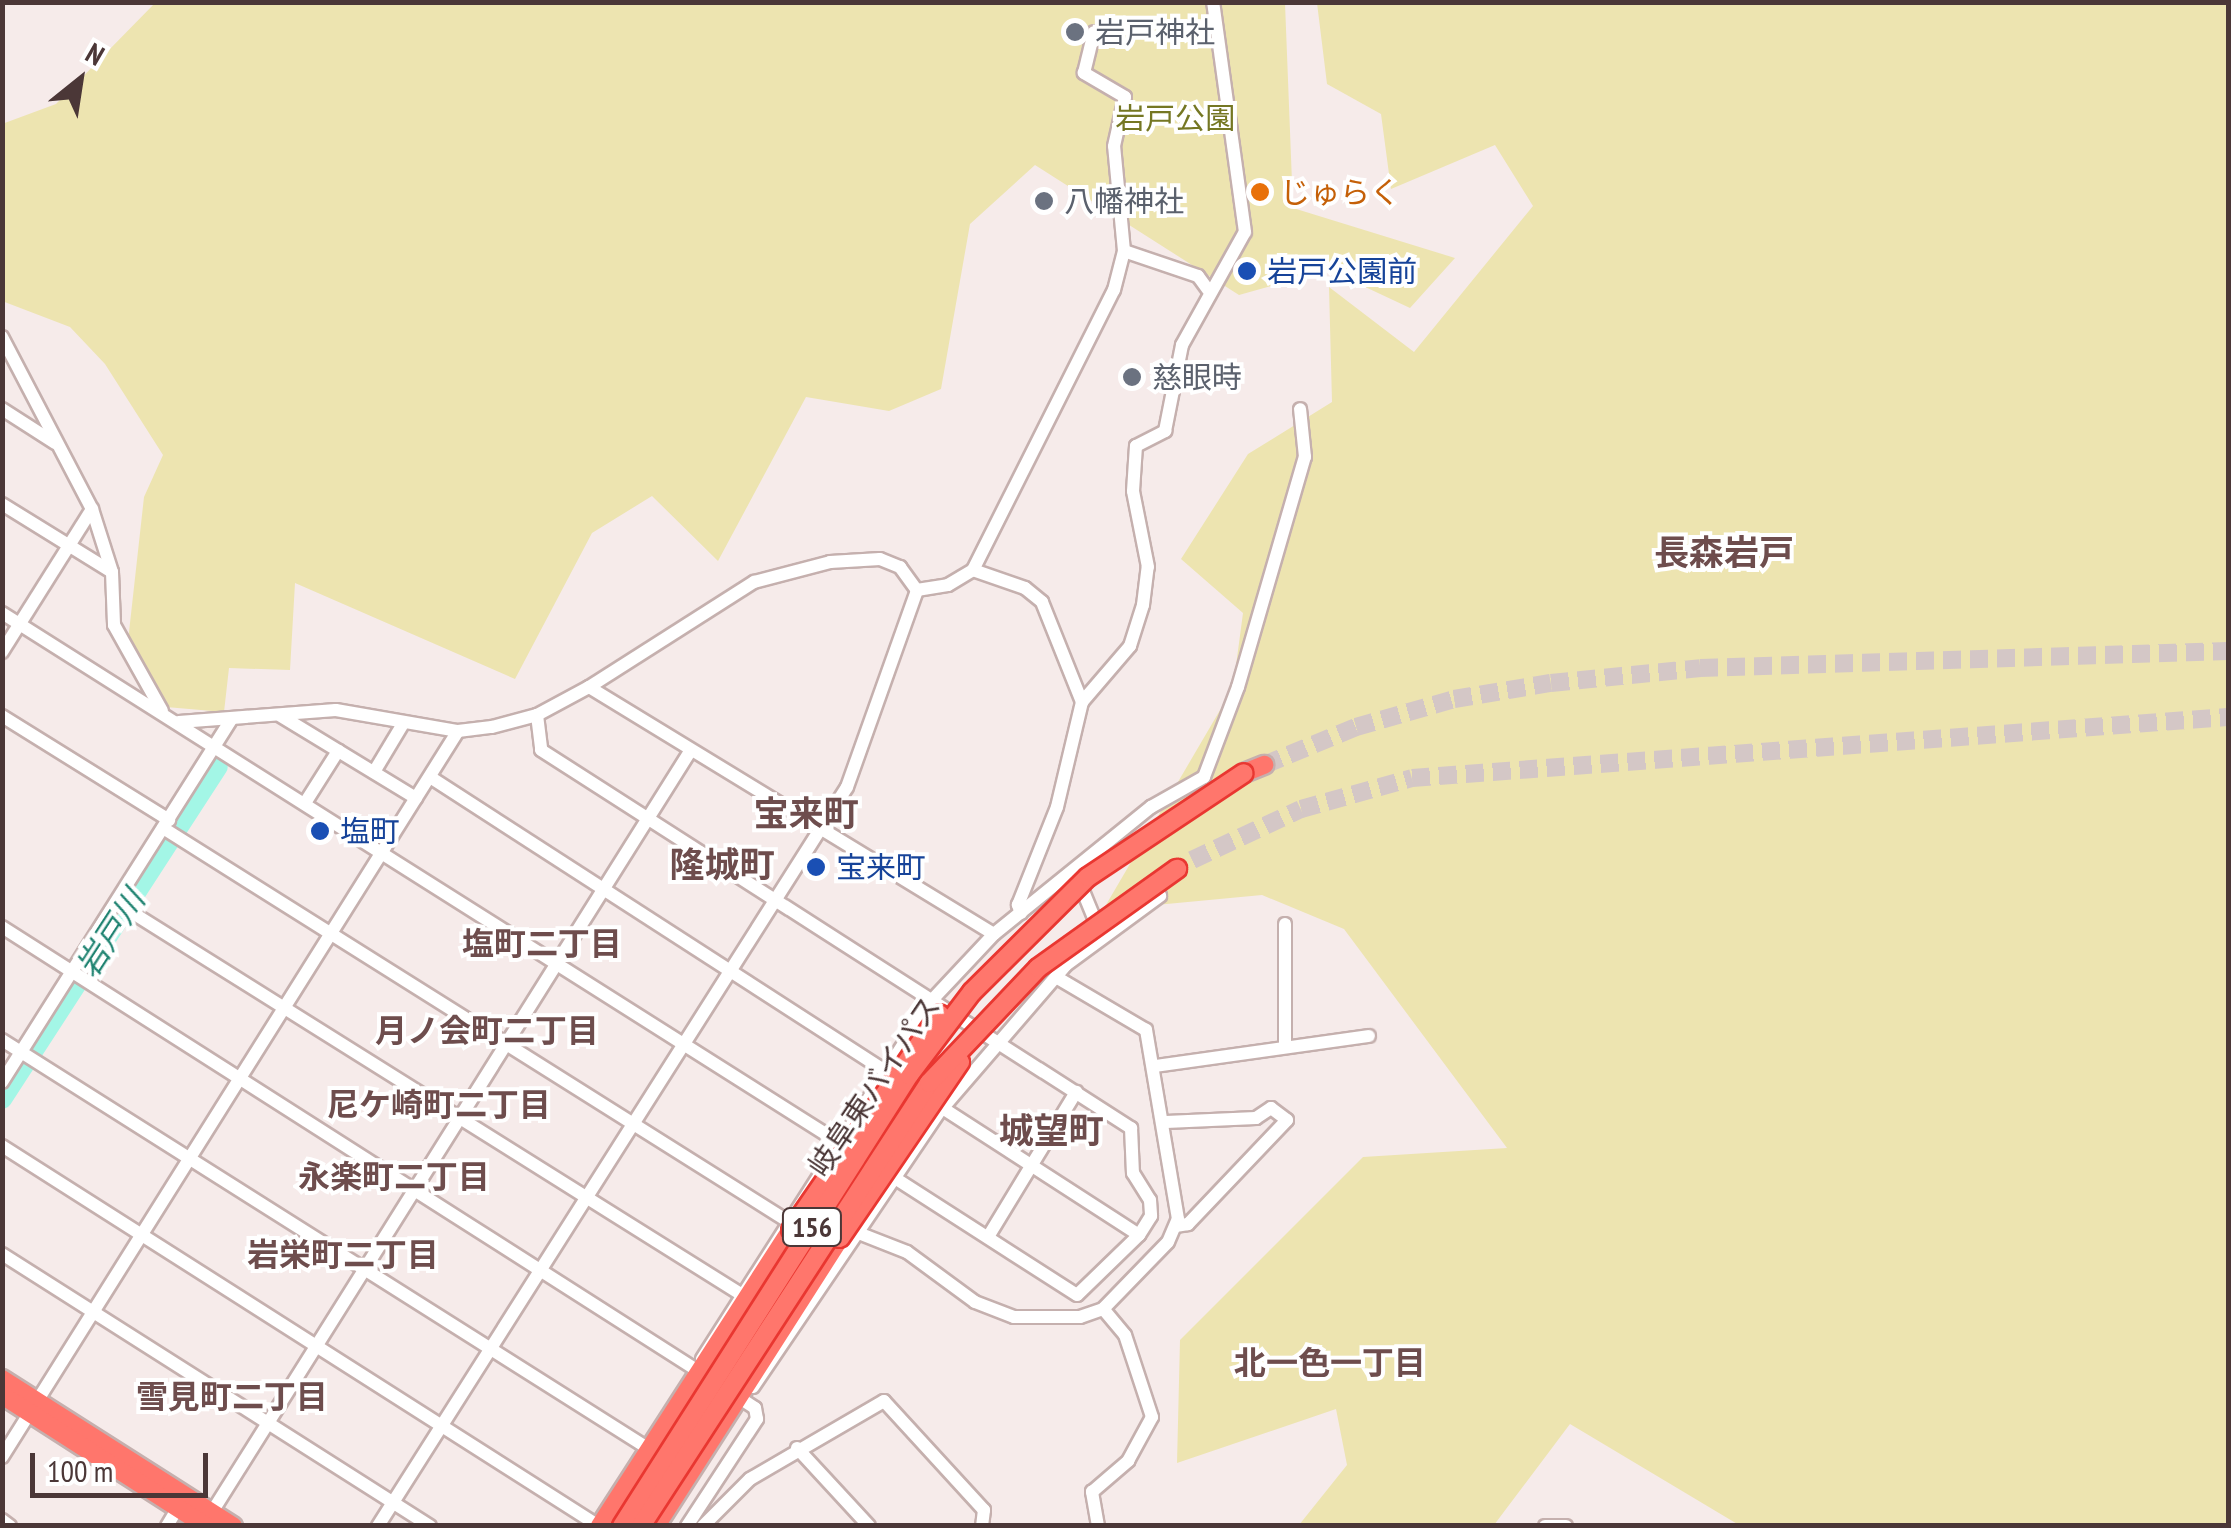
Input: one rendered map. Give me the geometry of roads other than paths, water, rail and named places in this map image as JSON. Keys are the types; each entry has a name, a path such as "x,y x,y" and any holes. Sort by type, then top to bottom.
{"highway":[{"name":"岐阜東バイパス","path":"622,1526 910,1074 1019,941 1128,844 1264,765"},
{"name":"岐阜東バイパス","path":"641,1526 882,1146 1010,994 1071,942 1185,864"},
{"name":"156","path":"600,1526 788,1225 903,1060 983,964 1004,943 1019,941"},
{"name":"156","path":"656,1526 840,1238 1010,994"},
{"path":"2,1379 34,1407 178,1508 233,1526"},
{"path":"2,1395 34,1407 209,1519"}],"street":[{"path":"1022,913 1018,904 1057,807 1082,702 1130,646 1144,605 1148,567 1133,463 1136,446 1165,431 1182,345 1208,290 1245,232 1213,2"},
{"path":"918,590 948,585 974,570 1114,290 1124,251 1114,146 1124,97 1084,73 1094,32"},
{"path":"1124,251 1198,276 1208,290"},
{"path":"2,338 92,509 112,572 114,625 164,713"},
{"path":"2,409 58,446"},
{"path":"698,1371 708,1342 788,1225 885,1066 932,1000 994,934 1152,808 1204,777 1238,688 1305,457 1300,409"},
{"path":"2,504 112,572"},
{"path":"2,652 92,509"},
{"path":"177,722 336,710 458,731 537,715 589,687 754,582 830,562 880,560 900,567 918,590"},
{"path":"974,570 1025,588 1042,602 1082,702"},
{"path":"378,1526 847,786 918,590"},
{"path":"2,614 215,745 1077,1296 1139,1236 1150,1200 1133,1173 1131,1128 542,750 537,715"},
{"path":"589,687 994,934"},
{"path":"2,716 211,859 788,1225 862,1234 931,1264 975,1302 1014,1318 1080,1318 1102,1309 1177,1226 1188,1224 1287,1120 1271,1108 1256,1118 1166,1122"},
{"path":"281,716 416,798"},
{"path":"2,1082 232,720"},
{"path":"374,772 404,722"},
{"path":"2,1457 458,731"},
{"path":"209,1519 691,750"},
{"path":"306,803 338,751"},
{"path":"430,777 885,1066 940,1111 1139,1236"},
{"path":"1074,870 1102,937"},
{"path":"738,1397 756,1386 862,1234 940,1111 1056,977 1102,937 1160,896"},
{"path":"118,904 739,1293"},
{"path":"1285,1044 1286,924"},
{"path":"2,927 755,1408 757,1418 687,1526"},
{"path":"1056,977 1146,1030 1166,1122 1177,1226"},
{"path":"1155,1066 1285,1044 1368,1036"},
{"path":"2,1040 650,1449"},
{"path":"988,1238 1076,1092"},
{"path":"2,1146 600,1526"},
{"path":"2,1254 430,1526"},
{"path":"1098,1526 1092,1492 1099,1480 1128,1461 1152,1417 1125,1336 1102,1309"},
{"path":"703,1526 750,1479 884,1401 984,1510 982,1526"},
{"path":"798,1448 869,1526"},
{"path":"168,1526 178,1508"},
{"path":"2,1520 10,1526"},
{"path":"1546,1526 1566,1526"}],"waterway":[{"name":"岩戸川","path":"2,1099 218,767"}],"tunnel":[{"path":"1264,765 1356,727 1454,699 1551,683 1700,668 2228,651"},
{"path":"1192,860 1301,809 1412,778 2228,717"}],"place":[{"name":"岩戸神社","path":"1075,32"},
{"name":"じゅらく","path":"1260,192"},
{"name":"八幡神社","path":"1044,201"},
{"name":"岩戸公園前","path":"1247,271"},
{"name":"慈眼時","path":"1132,377"},
{"name":"塩町","path":"320,831"},
{"name":"宝来町","path":"816,867"}],"district":[{"name":"長森岩戸","path":"1724,552"},
{"name":"宝来町","path":"806,813"},
{"name":"隆城町","path":"722,864"},
{"name":"塩町二丁目","path":"542,943"},
{"name":"月ノ会町二丁目","path":"487,1030"},
{"name":"尼ケ崎町二丁目","path":"439,1104"},
{"name":"城望町","path":"1051,1130"},
{"name":"永楽町二丁目","path":"394,1176"},
{"name":"岩栄町二丁目","path":"343,1254"},
{"name":"北一色一丁目","path":"1330,1362"},
{"name":"雪見町二丁目","path":"232,1396"}],"park label":[{"name":"岩戸公園","path":"1175,118"}]}
